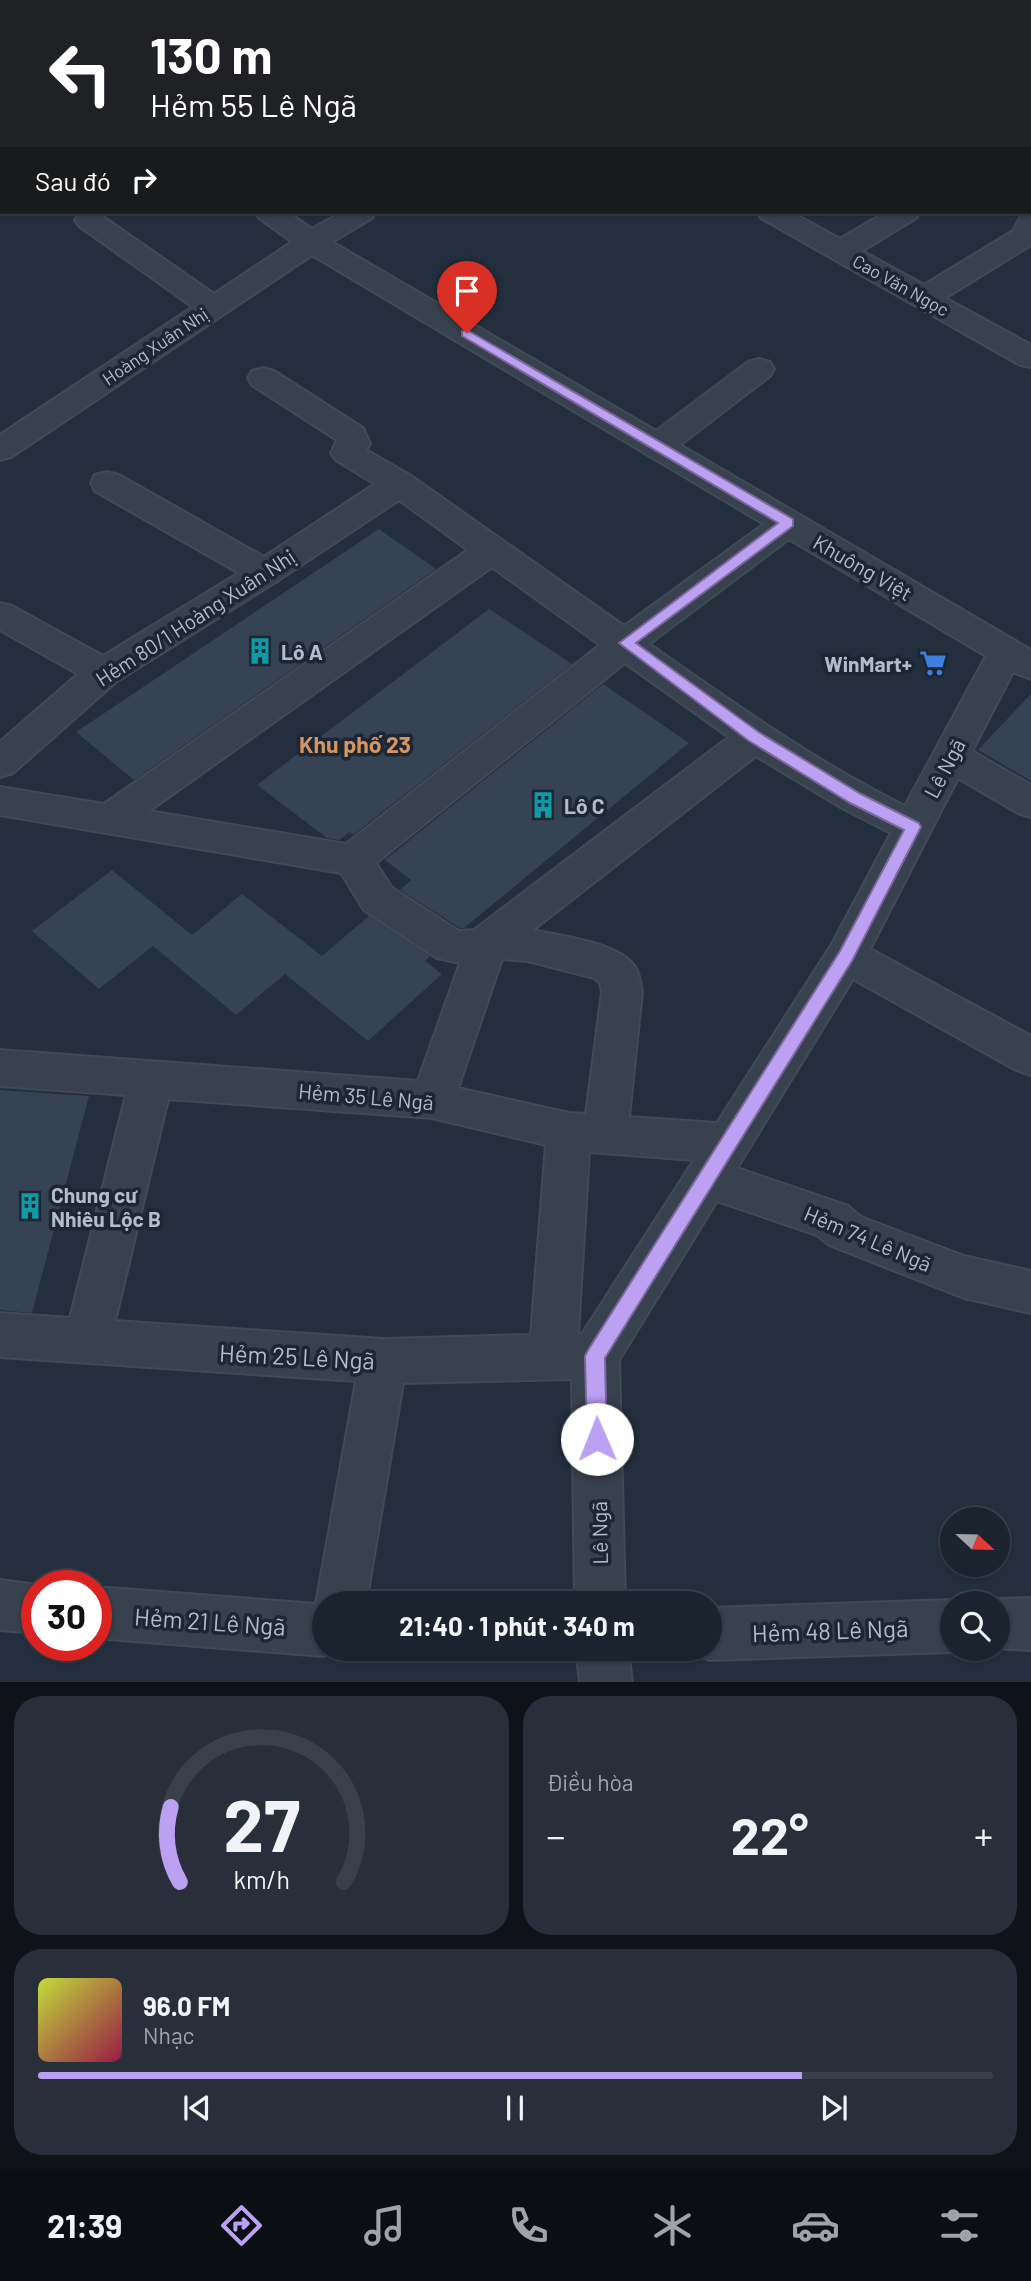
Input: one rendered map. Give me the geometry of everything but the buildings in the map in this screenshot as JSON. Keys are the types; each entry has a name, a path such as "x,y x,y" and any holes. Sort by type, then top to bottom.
{"street":[{"name":"Khuông Việt","path":"272,214 311,242 1018,659"},
{"path":"311,242 359,214"},
{"name":"Cao Văn Ngọc","path":"775,214 924,298 1024,346"},
{"path":"841,251 903,214"},
{"path":"89,220 213,307"},
{"path":"924,298 1028,229"},
{"name":"Hoàng Xuân Nhị","path":"0,450 311,242"},
{"path":"657,446 759,369"},
{"path":"263,378 352,435 355,444 347,453 398,484 626,643 755,737 855,798 913,827"},
{"path":"107,483 265,573"},
{"name":"Hẻm 80/1 Hoàng Xuân Nhị","path":"0,763 104,672 265,573 398,484"},
{"path":"353,860 626,643 788,523"},
{"path":"109,820 492,551"},
{"path":"0,615 104,672"},
{"name":"Lê Ngã","path":"599,1591 574,1357 718,1160 846,956 950,756 1018,659"},
{"path":"0,801 353,860 379,899 451,946 470,948 488,942 755,737"},
{"path":"950,756 1031,803"},
{"path":"432,1100 488,942"},
{"path":"488,942 528,945 606,964 619,975 622,992 587,1133 574,1357"},
{"path":"846,956 1031,1057"},
{"name":"Hẻm 35 Lê Ngã","path":"0,1068 432,1100 718,1160"},
{"path":"87,1341 151,1081"},
{"name":"Hẻm 74 Lê Ngã","path":"718,1160 832,1220 845,1231 964,1277 1031,1292"},
{"name":"Hẻm 25 Lê Ngã","path":"0,1335 240,1354 383,1361 574,1357"},
{"path":"343,1591 383,1361"},
{"path":"0,1605 21,1607"},
{"name":"Hẻm 21 Lê Ngã","path":"112,1613 312,1629"},
{"path":"1010,1625 1031,1624"},
{"name":"Hẻm 48 Lê Ngã","path":"722,1634 940,1626"},
{"path":"604,1661 606,1682"}],"place":[{"name":"Lô A","path":"260,651"},
{"name":"WinMart+","path":"933,663"},
{"name":"Lô C","path":"543,805"},
{"name":"Chung cư Nhiêu Lộc B","path":"30,1206"}],"district":[{"name":"Khu phố 23","path":"355,744"}],"route":[{"path":"467,333 788,523 626,643 755,737 855,798 913,827 846,956 595,1356 597,1439"}]}
